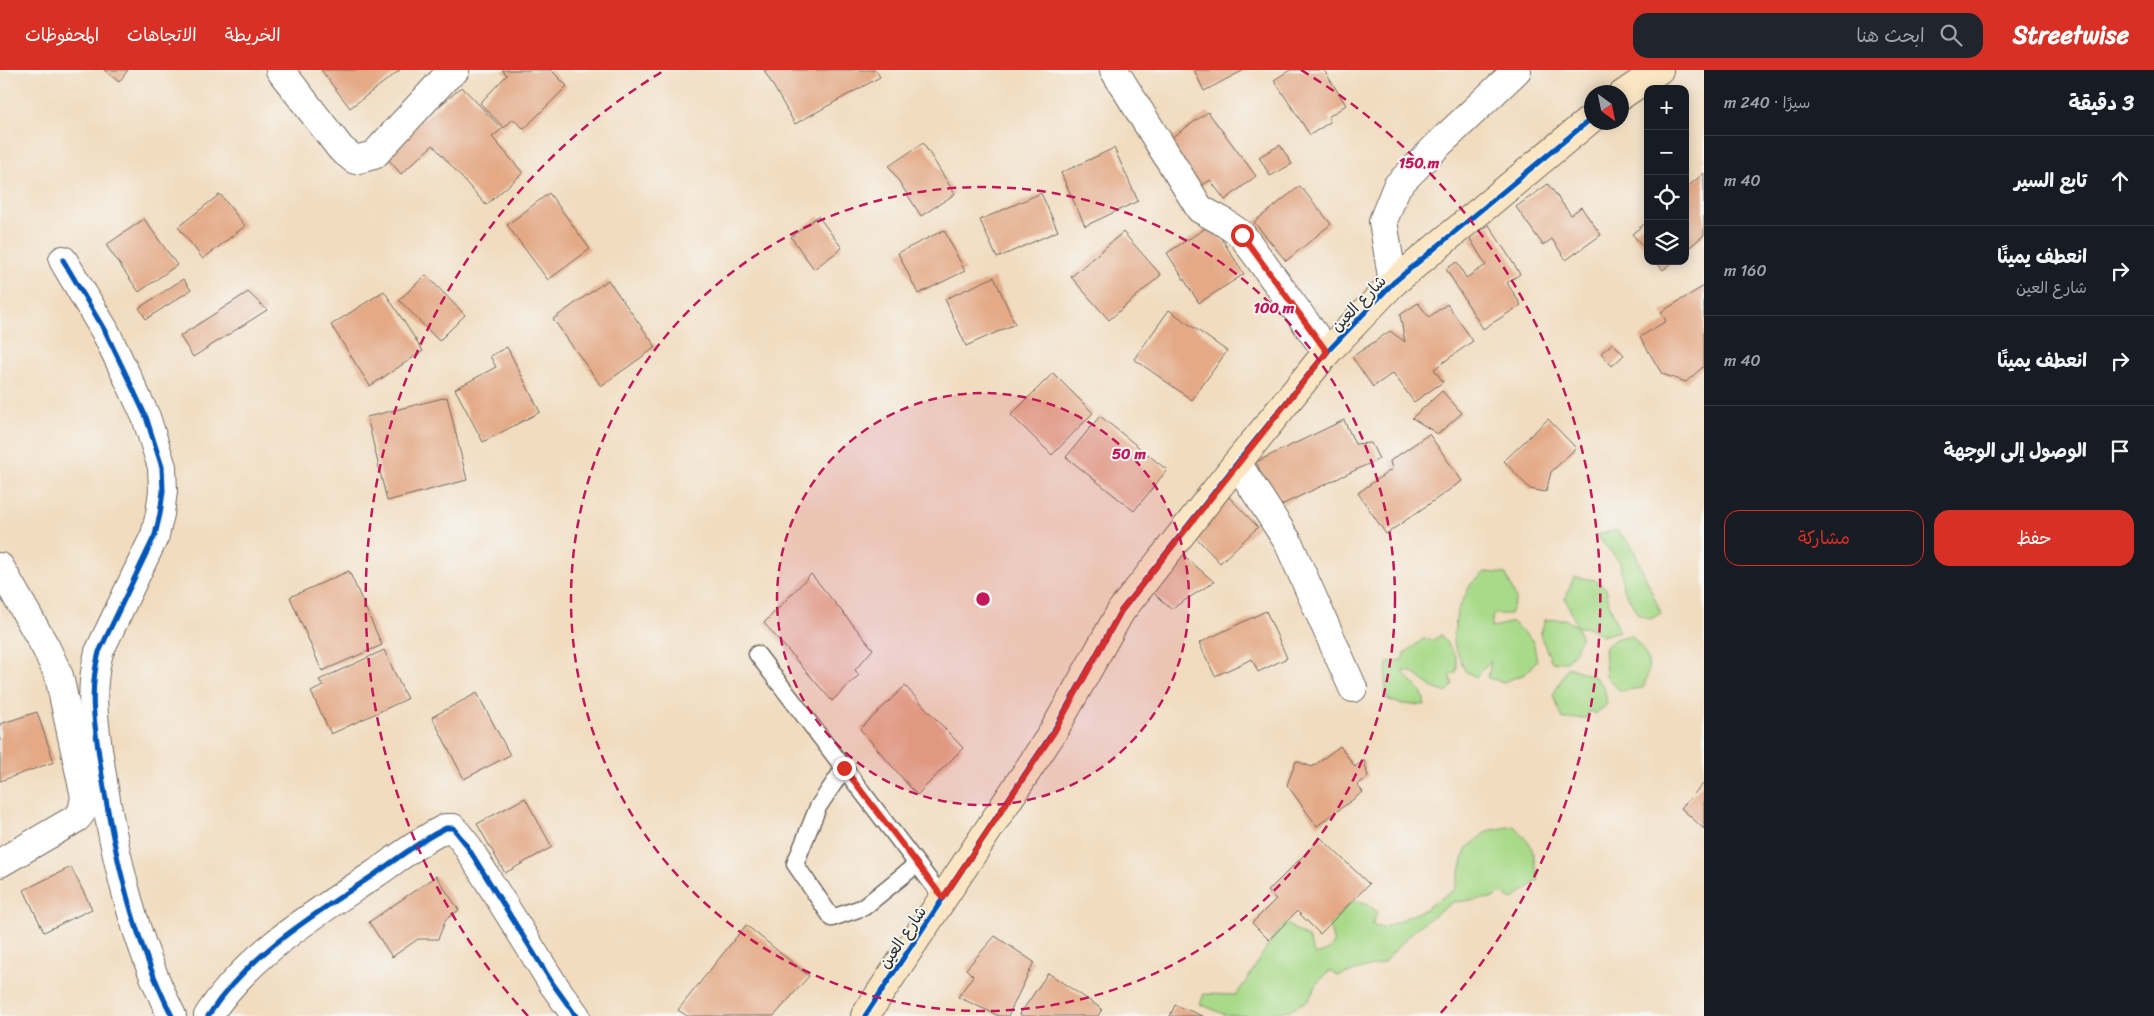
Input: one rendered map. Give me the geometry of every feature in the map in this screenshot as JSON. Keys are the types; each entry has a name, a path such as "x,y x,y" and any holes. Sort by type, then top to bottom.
{"street":[{"path":"280,70 341,149 355,160 374,155 445,78 455,70"},
{"path":"1114,70 1200,209 1242,235 1327,352"},
{"path":"1393,283 1383,221 1397,186 1517,70"},
{"path":"1629,90 1659,70"},
{"name":"شارع العين","path":"865,1016 1054,732 1121,611 1237,463 1327,352 1393,283 1584,125"},
{"path":"64,260 105,331 132,387 146,417 162,468 163,491 155,535 99,652 92,697 108,818 133,923 154,980 172,1016"},
{"path":"1237,463 1288,542 1353,688"},
{"path":"0,566 46,648 59,676 85,797 82,812 77,818 0,863"},
{"path":"208,1016 237,977 267,949 413,848 446,828 453,828 465,843 553,984 576,1016"}],"lane":[{"path":"757,654 943,898"},
{"path":"844,768 818,807 795,864 832,918 864,907 917,864"}],"green space":[{"path":"1617,530 1632,546 1661,613 1651,619 1638,614 1623,588 1620,562 1596,535"},
{"path":"1485,572 1506,574 1516,599 1510,614 1493,614 1491,628 1512,622 1533,641 1537,660 1525,674 1503,682 1488,678 1491,661 1476,677 1465,671 1453,641 1457,612 1471,584"},
{"path":"1574,577 1595,580 1606,588 1619,631 1602,636 1589,627 1577,627 1581,637 1575,651 1566,662 1552,662 1540,635 1545,620 1564,619 1577,626 1565,598"},
{"path":"1441,635 1457,662 1456,673 1449,675 1453,684 1447,693 1433,688 1412,672 1402,671 1422,693 1425,705 1400,704 1387,699 1385,680 1388,662 1402,660 1404,654 1423,639 1433,640"},
{"path":"1631,635 1648,659 1648,672 1643,688 1620,691 1606,676 1604,649 1615,639"},
{"path":"1568,667 1595,677 1604,687 1607,704 1596,714 1590,711 1586,718 1563,719 1553,695"},
{"path":"1514,826 1531,845 1539,880 1512,900 1502,893 1493,898 1453,902 1415,929 1383,963 1338,976 1330,971 1316,984 1309,1000 1289,1010 1262,1016 1226,1015 1200,1004 1204,994 1236,995 1271,940 1285,923 1308,938 1315,955 1328,951 1334,943 1329,925 1354,900 1371,906 1377,913 1372,925 1383,928 1425,909 1455,889 1466,849 1487,831"}],"building":[{"path":"104,70 128,70 119,82"},
{"path":"321,70 400,70 350,108"},
{"path":"502,70 551,70 567,86 524,129 513,119 504,128 480,103 507,75"},
{"path":"764,70 876,70 880,77 795,124"},
{"path":"1194,70 1244,70 1204,91"},
{"path":"1290,70 1324,70 1346,105 1328,117 1330,122 1310,135 1274,80"},
{"path":"462,87 502,129 492,137 523,173 486,205 433,145 401,174 383,153"},
{"path":"1208,112 1256,176 1225,200 1210,180 1195,191 1164,143"},
{"path":"923,143 955,194 921,216 889,166"},
{"path":"1280,145 1292,164 1270,176 1259,157"},
{"path":"1114,148 1138,201 1085,226 1061,173"},
{"path":"1704,173 1704,235 1689,248 1689,220 1689,186"},
{"path":"1548,184 1571,215 1581,207 1601,235 1566,260 1552,239 1543,245 1516,207"},
{"path":"1300,186 1331,224 1286,261 1254,222"},
{"path":"549,193 590,249 548,280 507,225"},
{"path":"1041,193 1058,231 997,258 980,220"},
{"path":"220,194 245,226 203,259 178,227"},
{"path":"818,216 842,248 814,269 791,237"},
{"path":"144,219 177,265 139,292 106,245"},
{"path":"1212,224 1244,274 1199,303 1167,253"},
{"path":"1644,224 1644,248 1632,234"},
{"path":"1489,225 1520,274 1507,283 1521,305 1483,329 1446,269 1457,262 1466,278 1486,265 1469,237"},
{"path":"944,230 965,271 918,294 898,253"},
{"path":"1123,232 1161,275 1109,320 1071,277"},
{"path":"1659,265 1669,265 1663,270"},
{"path":"426,275 465,315 439,341 399,300"},
{"path":"994,277 1015,324 966,346 945,299"},
{"path":"183,279 191,290 146,319 139,308"},
{"path":"608,280 656,347 601,386 553,319"},
{"path":"1704,286 1704,366 1686,382 1662,374 1640,337 1666,321 1661,312"},
{"path":"384,291 423,351 370,386 331,325"},
{"path":"248,292 267,310 193,357 180,336"},
{"path":"1418,303 1429,317 1447,304 1473,341 1434,369 1443,382 1414,402 1393,373 1373,387 1352,357 1390,331 1405,342 1400,315"},
{"path":"1169,310 1227,351 1192,400 1134,359"},
{"path":"1613,343 1624,355 1612,366 1601,353"},
{"path":"507,347 540,412 483,442 455,389 496,367 490,356"},
{"path":"1053,373 1093,413 1052,455 1011,415"},
{"path":"1442,391 1462,413 1438,434 1412,418"},
{"path":"447,397 467,480 387,501 367,417"},
{"path":"1100,416 1167,470 1134,511 1066,457"},
{"path":"1548,419 1576,448 1551,472 1546,492 1530,489 1504,461"},
{"path":"1344,420 1355,444 1371,443 1379,459 1277,507 1256,462"},
{"path":"1429,434 1462,481 1386,534 1358,493 1392,469 1390,461"},
{"path":"1226,494 1258,527 1220,563 1189,530"},
{"path":"1181,553 1214,582 1171,609 1150,590"},
{"path":"349,571 382,645 322,671 290,597"},
{"path":"811,574 873,649 855,670 859,675 832,701 764,623"},
{"path":"1266,611 1287,658 1258,672 1252,659 1215,676 1199,643"},
{"path":"384,650 407,699 331,734 311,692 323,686 319,680"},
{"path":"905,686 963,748 917,795 860,729"},
{"path":"477,693 510,755 464,779 432,717"},
{"path":"37,712 54,762 0,781 0,724"},
{"path":"1340,746 1355,767 1364,760 1368,777 1357,785 1363,792 1317,826 1287,785 1296,761 1312,767"},
{"path":"1704,783 1704,829 1681,808"},
{"path":"525,798 552,847 505,873 477,824"},
{"path":"1321,838 1369,884 1320,934 1297,911 1269,940 1252,923 1276,899 1268,891"},
{"path":"71,867 92,909 44,932 24,890"},
{"path":"436,876 459,910 446,919 438,939 418,939 392,957 369,922"},
{"path":"746,925 809,976 774,1016 687,1016 678,1010"},
{"path":"995,936 1034,962 1008,1016 999,1016 958,997 973,976 966,969"},
{"path":"1048,973 1102,1009 1098,1016 1022,1016 1020,1014"},
{"path":"1175,1005 1203,1016 1170,1016"}],"cycle path":[{"path":"865,1016 1053,732 1121,611 1237,463 1327,352 1393,283 1584,125"},
{"path":"63,260 105,331 132,387 146,417 162,467 163,491 155,535 99,652 93,696 101,769 119,864 146,956 172,1016"},
{"path":"208,1016 224,993 243,973 284,937 410,849 446,828 453,828 465,843 553,984 576,1016"}],"route":[{"path":"844,768 943,898 1054,732 1121,611 1327,352 1242,235"}]}
